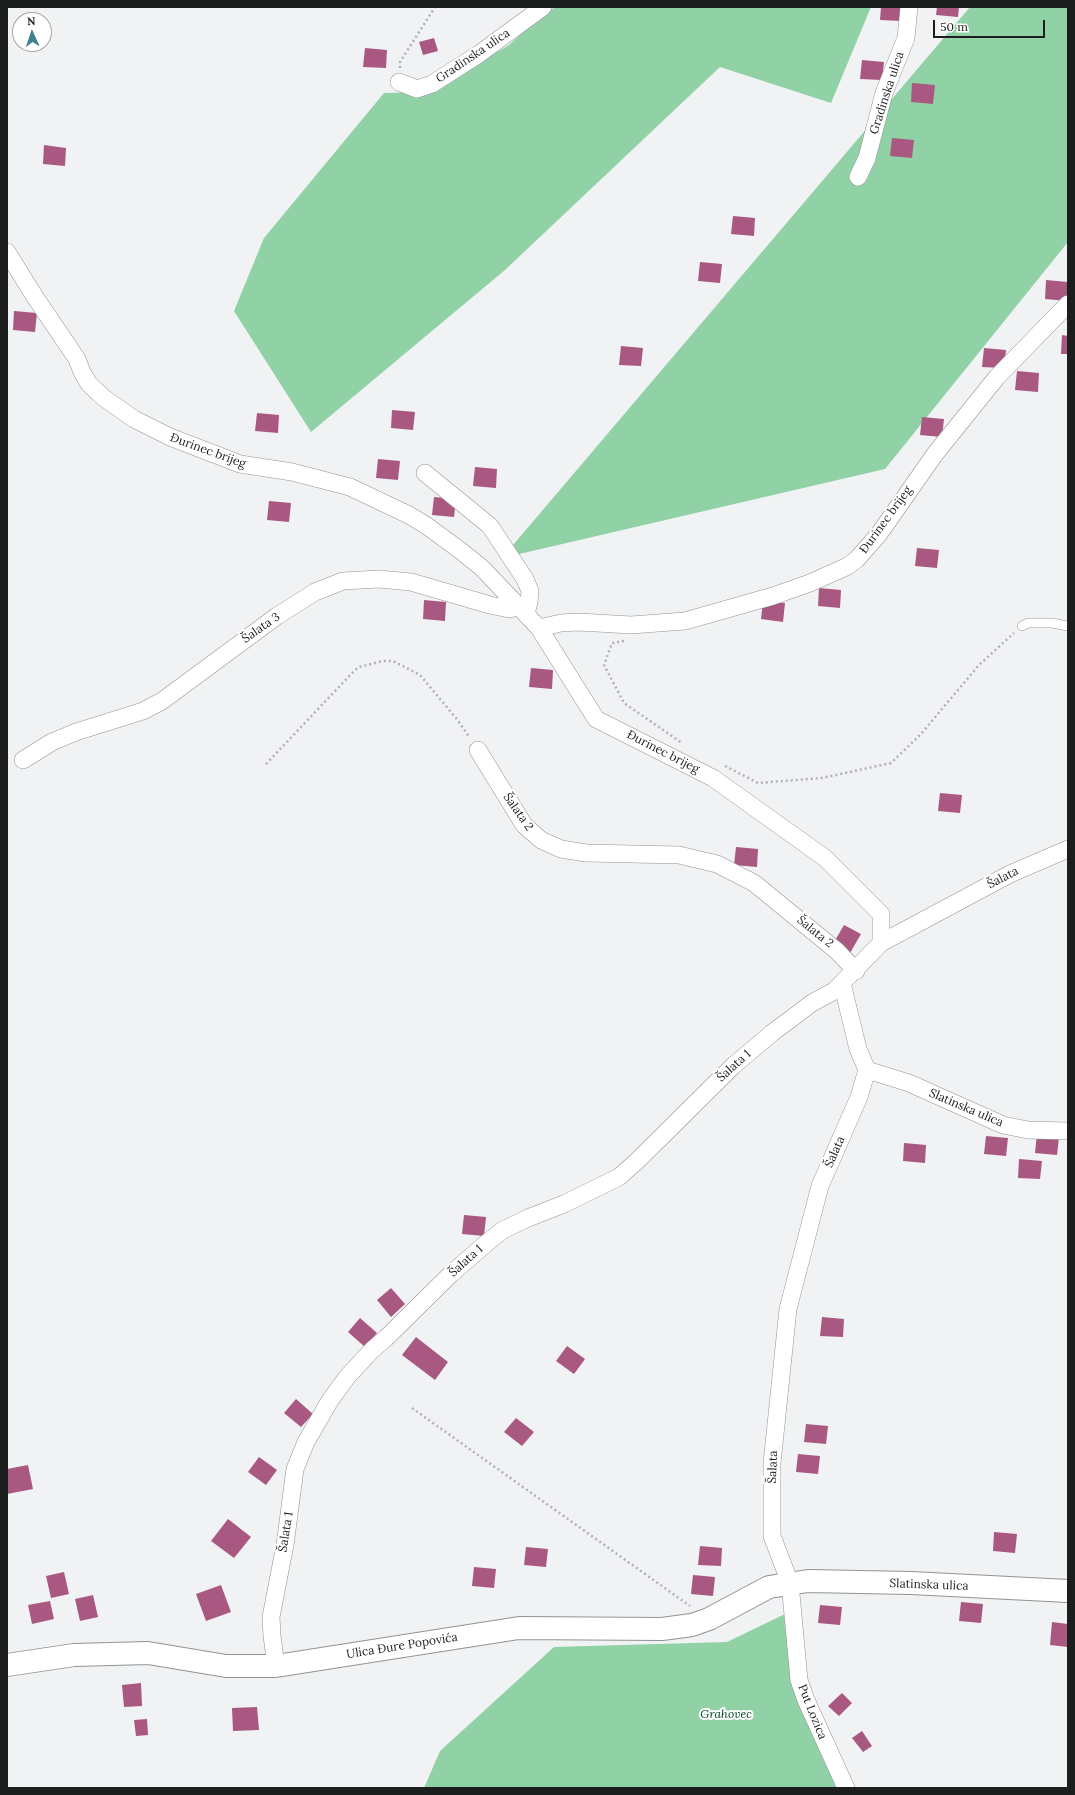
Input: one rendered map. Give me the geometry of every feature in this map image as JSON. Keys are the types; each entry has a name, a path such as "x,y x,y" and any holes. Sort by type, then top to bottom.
{"street":[{"name":"Gradinska ulica","path":"399,82 417,89 432,84 480,54 543,7"},
{"name":"Gradinska ulica","path":"858,177 867,158 884,93 906,38 909,7"},
{"name":"Đurinec brijeg","path":"7,252 35,297 77,359 82,372 90,384 104,398 134,419 170,438 240,464 292,472 350,487 409,515 461,551 498,584 539,628 596,719 713,778 825,858 881,914 880,943"},
{"name":"Đurinec brijeg","path":"539,628 561,623 579,622 631,624 685,621 773,596 810,583 848,566 857,559 879,534 935,454 997,377 1068,304"},
{"path":"424,473 490,526 525,579 530,591 530,602 523,610"},
{"name":"Šalata 3","path":"23,760 52,742 76,732 142,711 162,701 277,616 314,592 343,581 379,579 411,582 490,605 523,610"},
{"name":"Šalata 2","path":"478,750 524,825 541,840 561,849 586,853 679,855 717,864 754,883 837,951 856,970"},
{"name":"Šalata","path":"842,983 880,943 1010,874 1068,849"},
{"path":"842,983 858,1049 867,1070"},
{"name":"Šalata 1","path":"276,1666 271,1617 285,1545 295,1469 306,1442 329,1402 347,1377 372,1350 451,1274 489,1241 503,1230 528,1218 564,1204 619,1177 636,1162 732,1066 772,1033 812,1003 834,991 842,983"},
{"name":"Šalata","path":"790,1583 772,1536 772,1463 788,1310 820,1186 859,1096 867,1070"},
{"name":"Slatinska ulica","path":"867,1070 909,1083 1002,1125 1028,1130 1068,1131"},
{"name":"Slatinska ulica","path":"790,1583 808,1581 911,1583 1068,1591"},
{"name":"Ulica Đure Popovića","path":"7,1665 74,1654 148,1653 226,1666 276,1666 518,1628 662,1629 692,1625 709,1619 769,1587 790,1583"},
{"name":"Put Lozica","path":"790,1583 799,1680 806,1700 846,1788"}],"lane":[{"path":"1022,626 1028,623 1052,623 1068,626"}],"path":[{"path":"399,82 400,62 435,7"},
{"path":"718,762 758,783 822,778 891,763 921,734 979,665 1022,626"},
{"path":"626,641 612,643 604,665 624,703 684,745"},
{"path":"266,764 355,670 366,665 383,661 393,661 420,675 456,718 478,750"},
{"path":"412,1408 709,1619"}],"green space":[{"path":"556,7 871,7 831,103 720,67 505,270 311,432 234,311 264,238 384,93 430,92 509,45 545,12"},
{"path":"970,7 1068,7 1068,242 885,469 502,558"},
{"name":"Grahovec","path":"787,1613 837,1788 424,1788 440,1751 554,1647 727,1642"}],"building":[{"path":"881,7 903,7 902,21 880,20"},
{"path":"937,7 959,7 958,17 936,15"},
{"path":"434,38 438,51 423,55 419,42"},
{"path":"365,48 387,50 386,68 363,67"},
{"path":"862,60 884,62 882,80 860,79"},
{"path":"912,83 935,85 933,104 911,102"},
{"path":"892,138 914,140 912,158 890,156"},
{"path":"44,145 66,148 65,166 43,164"},
{"path":"733,216 755,218 754,236 731,234"},
{"path":"700,262 722,264 720,283 698,281"},
{"path":"1046,280 1068,282 1067,301 1045,299"},
{"path":"14,311 37,313 35,332 13,330"},
{"path":"1062,335 1068,336 1068,354 1061,354"},
{"path":"621,346 643,348 641,366 619,365"},
{"path":"984,348 1006,350 1004,368 982,367"},
{"path":"1017,371 1039,373 1038,392 1015,390"},
{"path":"392,410 415,412 413,430 391,428"},
{"path":"257,413 279,415 278,433 255,431"},
{"path":"922,417 944,419 942,437 920,435"},
{"path":"378,459 400,461 398,480 376,478"},
{"path":"475,467 497,469 496,488 473,486"},
{"path":"434,497 456,499 454,517 432,515"},
{"path":"269,501 291,503 289,522 267,520"},
{"path":"917,548 939,550 937,568 915,566"},
{"path":"819,588 841,590 840,608 818,606"},
{"path":"424,600 446,602 445,621 423,619"},
{"path":"763,601 785,603 783,622 761,619"},
{"path":"531,668 553,670 552,689 529,687"},
{"path":"940,793 962,795 960,813 938,811"},
{"path":"736,847 758,849 757,867 734,865"},
{"path":"844,925 861,934 850,953 833,944"},
{"path":"1037,1134 1059,1137 1057,1155 1035,1153"},
{"path":"986,1136 1008,1138 1006,1156 984,1154"},
{"path":"904,1143 926,1145 925,1163 903,1161"},
{"path":"1019,1159 1042,1161 1040,1179 1018,1178"},
{"path":"464,1215 486,1217 484,1236 462,1234"},
{"path":"391,1288 405,1304 391,1317 377,1300"},
{"path":"822,1317 844,1319 843,1337 820,1336"},
{"path":"360,1318 377,1333 365,1347 348,1332"},
{"path":"416,1337 448,1362 435,1380 402,1355"},
{"path":"567,1346 585,1359 574,1374 556,1361"},
{"path":"296,1399 313,1414 301,1427 284,1413"},
{"path":"516,1418 534,1432 522,1446 504,1432"},
{"path":"806,1424 828,1426 826,1444 804,1442"},
{"path":"798,1454 820,1456 818,1474 796,1472"},
{"path":"259,1457 277,1470 266,1485 248,1472"},
{"path":"28,1465 33,1489 7,1494 7,1469"},
{"path":"228,1519 251,1537 234,1558 211,1541"},
{"path":"994,1532 1017,1534 1015,1553 993,1551"},
{"path":"700,1546 722,1548 721,1566 698,1565"},
{"path":"526,1547 548,1549 546,1567 524,1565"},
{"path":"474,1567 496,1569 494,1588 472,1586"},
{"path":"64,1572 69,1594 51,1598 46,1576"},
{"path":"693,1575 715,1577 713,1596 691,1594"},
{"path":"221,1585 231,1612 206,1621 196,1594"},
{"path":"93,1595 98,1617 80,1621 75,1599"},
{"path":"50,1601 54,1619 32,1624 28,1605"},
{"path":"961,1602 983,1604 981,1623 959,1621"},
{"path":"820,1605 842,1607 840,1625 818,1623"},
{"path":"1052,1622 1068,1624 1068,1647 1050,1645"},
{"path":"141,1683 142,1706 124,1707 122,1685"},
{"path":"842,1693 852,1703 839,1716 828,1706"},
{"path":"257,1707 259,1730 233,1731 232,1708"},
{"path":"147,1719 148,1735 136,1736 134,1720"},
{"path":"862,1731 872,1746 863,1752 852,1738"}]}
